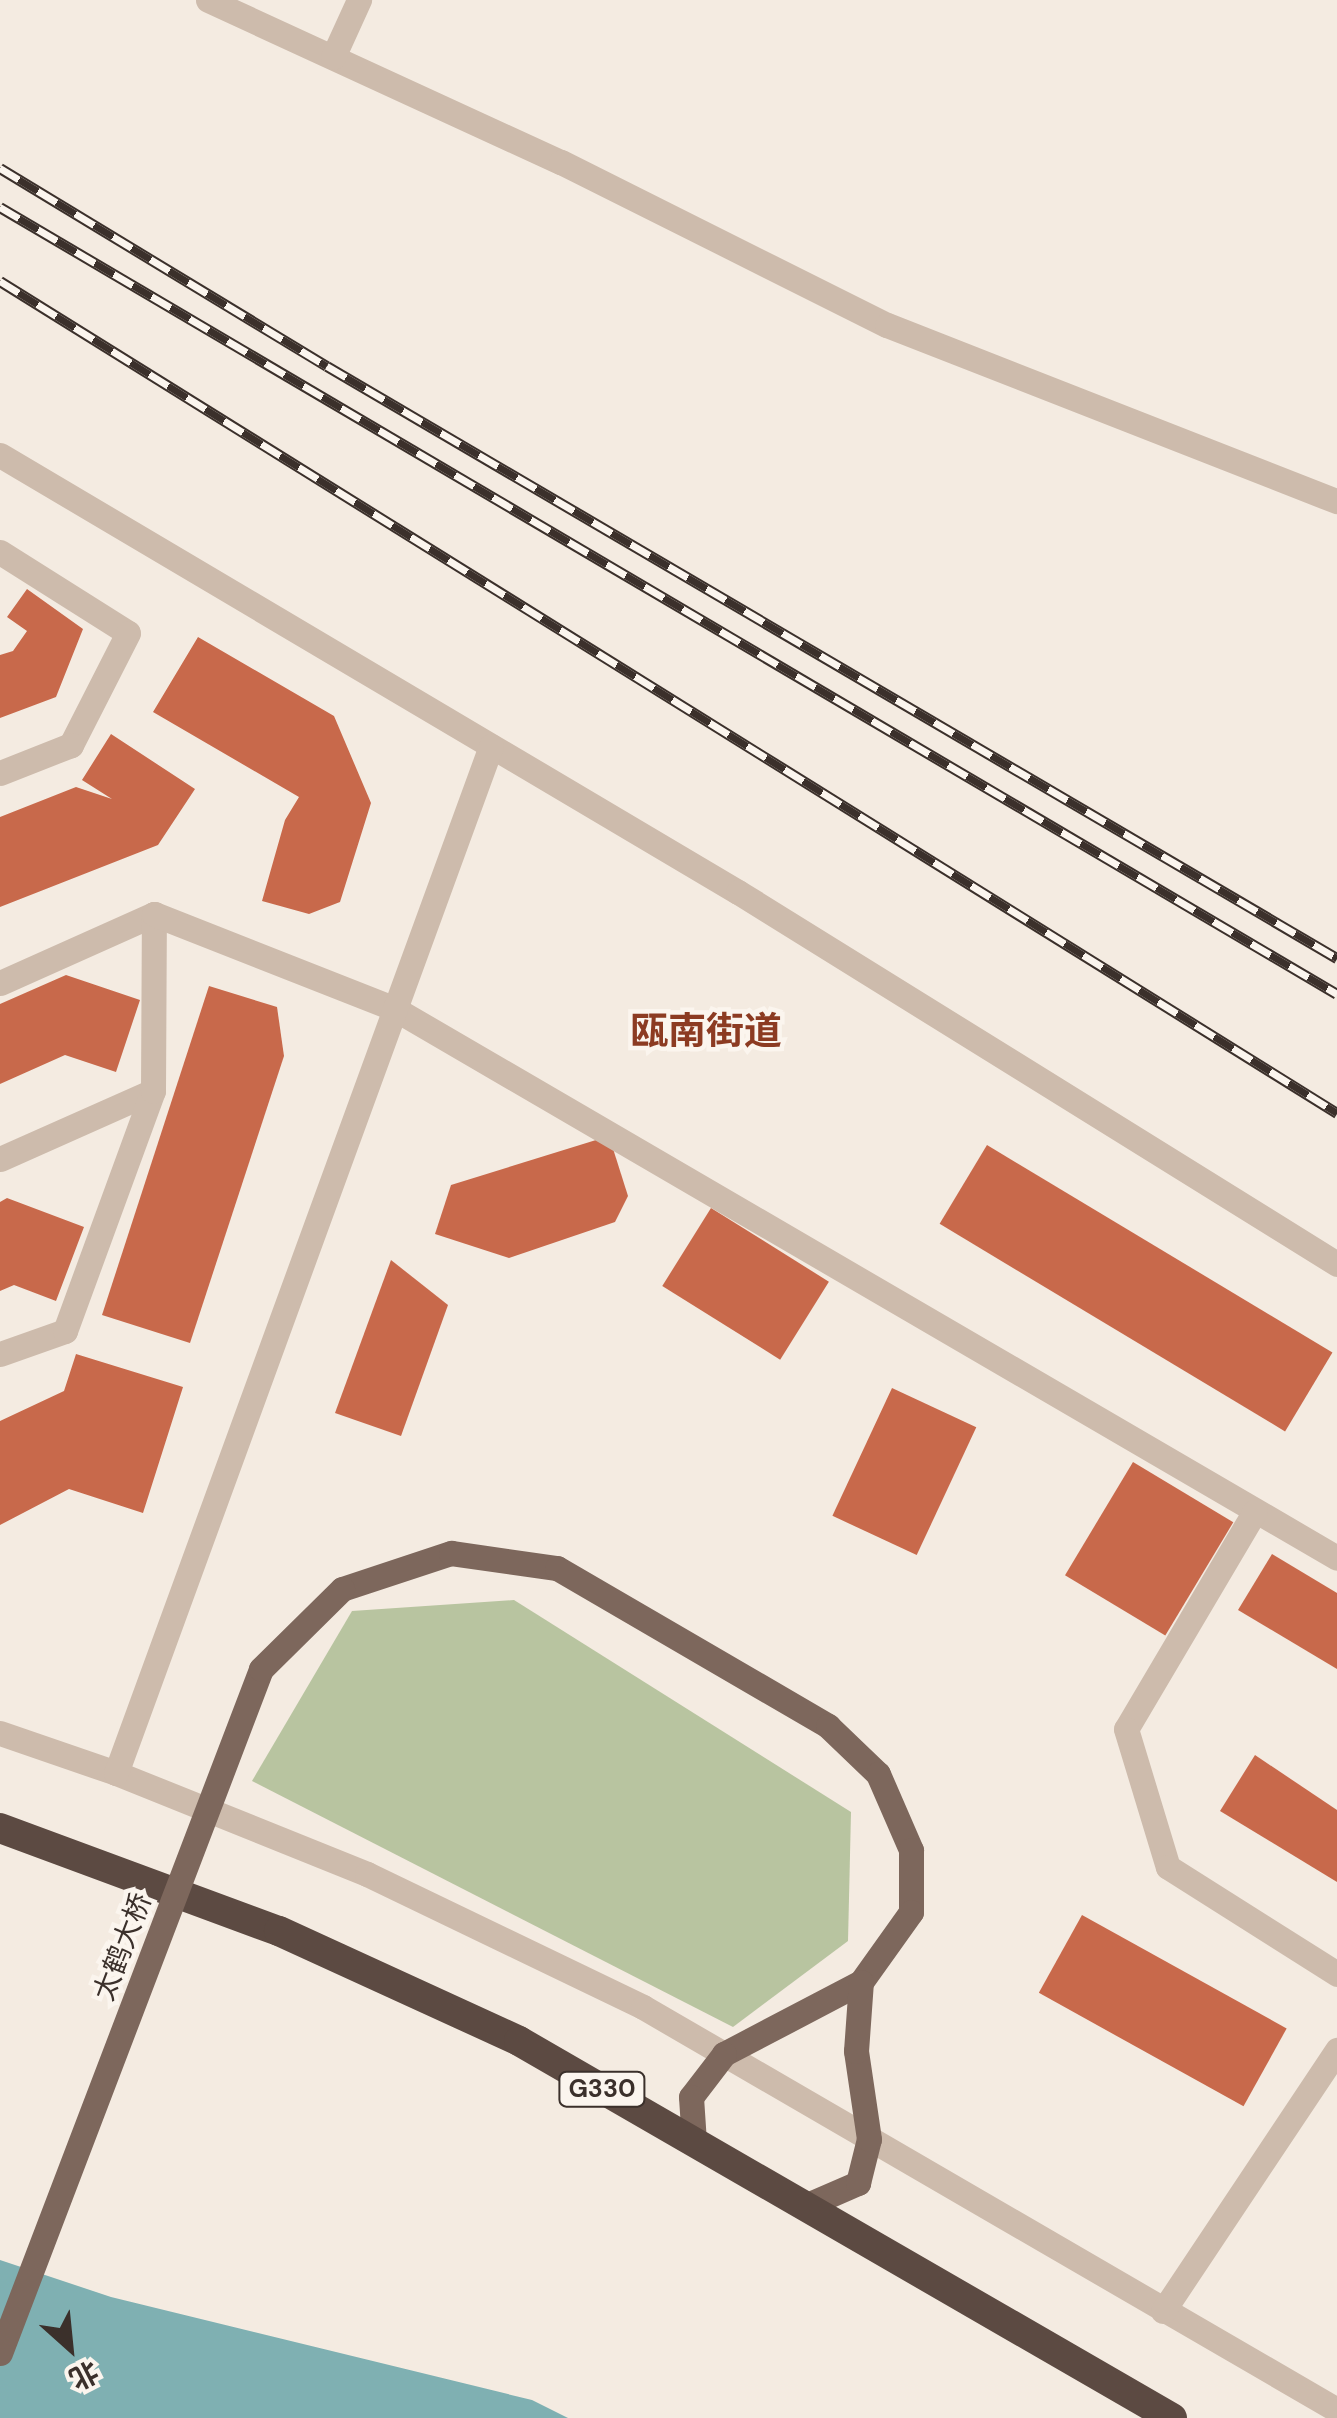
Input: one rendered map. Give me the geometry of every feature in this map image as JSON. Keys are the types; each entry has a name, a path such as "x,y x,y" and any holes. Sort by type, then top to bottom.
{"highway":[{"name":"G330","path":"0,1828 278,1931 519,2041 1172,2418"}],"main road":[{"name":"太鹤大桥","path":"0,2354 262,1669 342,1589 450,1553 557,1568 828,1726 878,1774 911,1850 911,1912 860,1982"},
{"path":"694,2142 690,2098 724,2054 860,1982"},
{"path":"805,2206 858,2183 869,2139 856,2051 860,1982"}],"street":[{"path":"208,0 561,162 887,324 1337,501"},
{"path":"332,57 359,0"},
{"path":"0,454 738,892 1337,1264"},
{"path":"0,552 128,633 71,745 0,773"},
{"path":"116,1773 491,746"},
{"path":"0,1354 66,1331 152,1091 154,914"},
{"path":"0,983 154,914 395,1009 1337,1558"},
{"path":"0,1158 152,1091"},
{"path":"1256,1511 1126,1728 1168,1866 1337,1974"},
{"path":"0,1734 116,1773 368,1874 643,2007 1337,2410"},
{"path":"1163,2310 1337,2050"}],"green space":[{"path":"514,1600 851,1812 848,1941 733,2027 252,1781 352,1611"}],"water":[{"path":"0,2260 111,2297 532,2400 568,2418 0,2418"}],"building":[{"path":"27,589 83,629 56,697 0,718 0,655 13,651 27,631 7,617"},
{"path":"198,637 334,716 371,803 340,902 309,914 262,901 285,820 299,797 153,712"},
{"path":"111,734 195,789 158,845 0,907 0,817 76,787 112,799 82,780"},
{"path":"66,975 140,1000 116,1072 65,1055 0,1084 0,1004"},
{"path":"209,986 277,1007 284,1056 190,1343 102,1315"},
{"path":"609,1136 628,1196 615,1222 509,1258 435,1234 451,1185"},
{"path":"987,1145 1332,1353 1285,1431 940,1224"},
{"path":"7,1198 84,1227 56,1301 14,1285 0,1291 0,1202"},
{"path":"711,1208 829,1282 780,1360 662,1286"},
{"path":"391,1260 448,1305 401,1436 335,1413"},
{"path":"76,1354 183,1387 143,1513 69,1489 0,1525 0,1421 64,1391"},
{"path":"892,1388 976,1427 917,1555 832,1516"},
{"path":"1133,1462 1233,1522 1165,1635 1065,1575"},
{"path":"1272,1554 1337,1593 1337,1669 1238,1610"},
{"path":"1255,1755 1337,1810 1337,1882 1220,1811"},
{"path":"1082,1915 1287,2028 1244,2106 1039,1993"}],"railway":[{"path":"0,168 327,366 1337,958"},
{"path":"0,207 1337,994"},
{"path":"0,281 1337,1113"}],"district":[{"name":"瓯南街道","path":"706,1032"}]}
